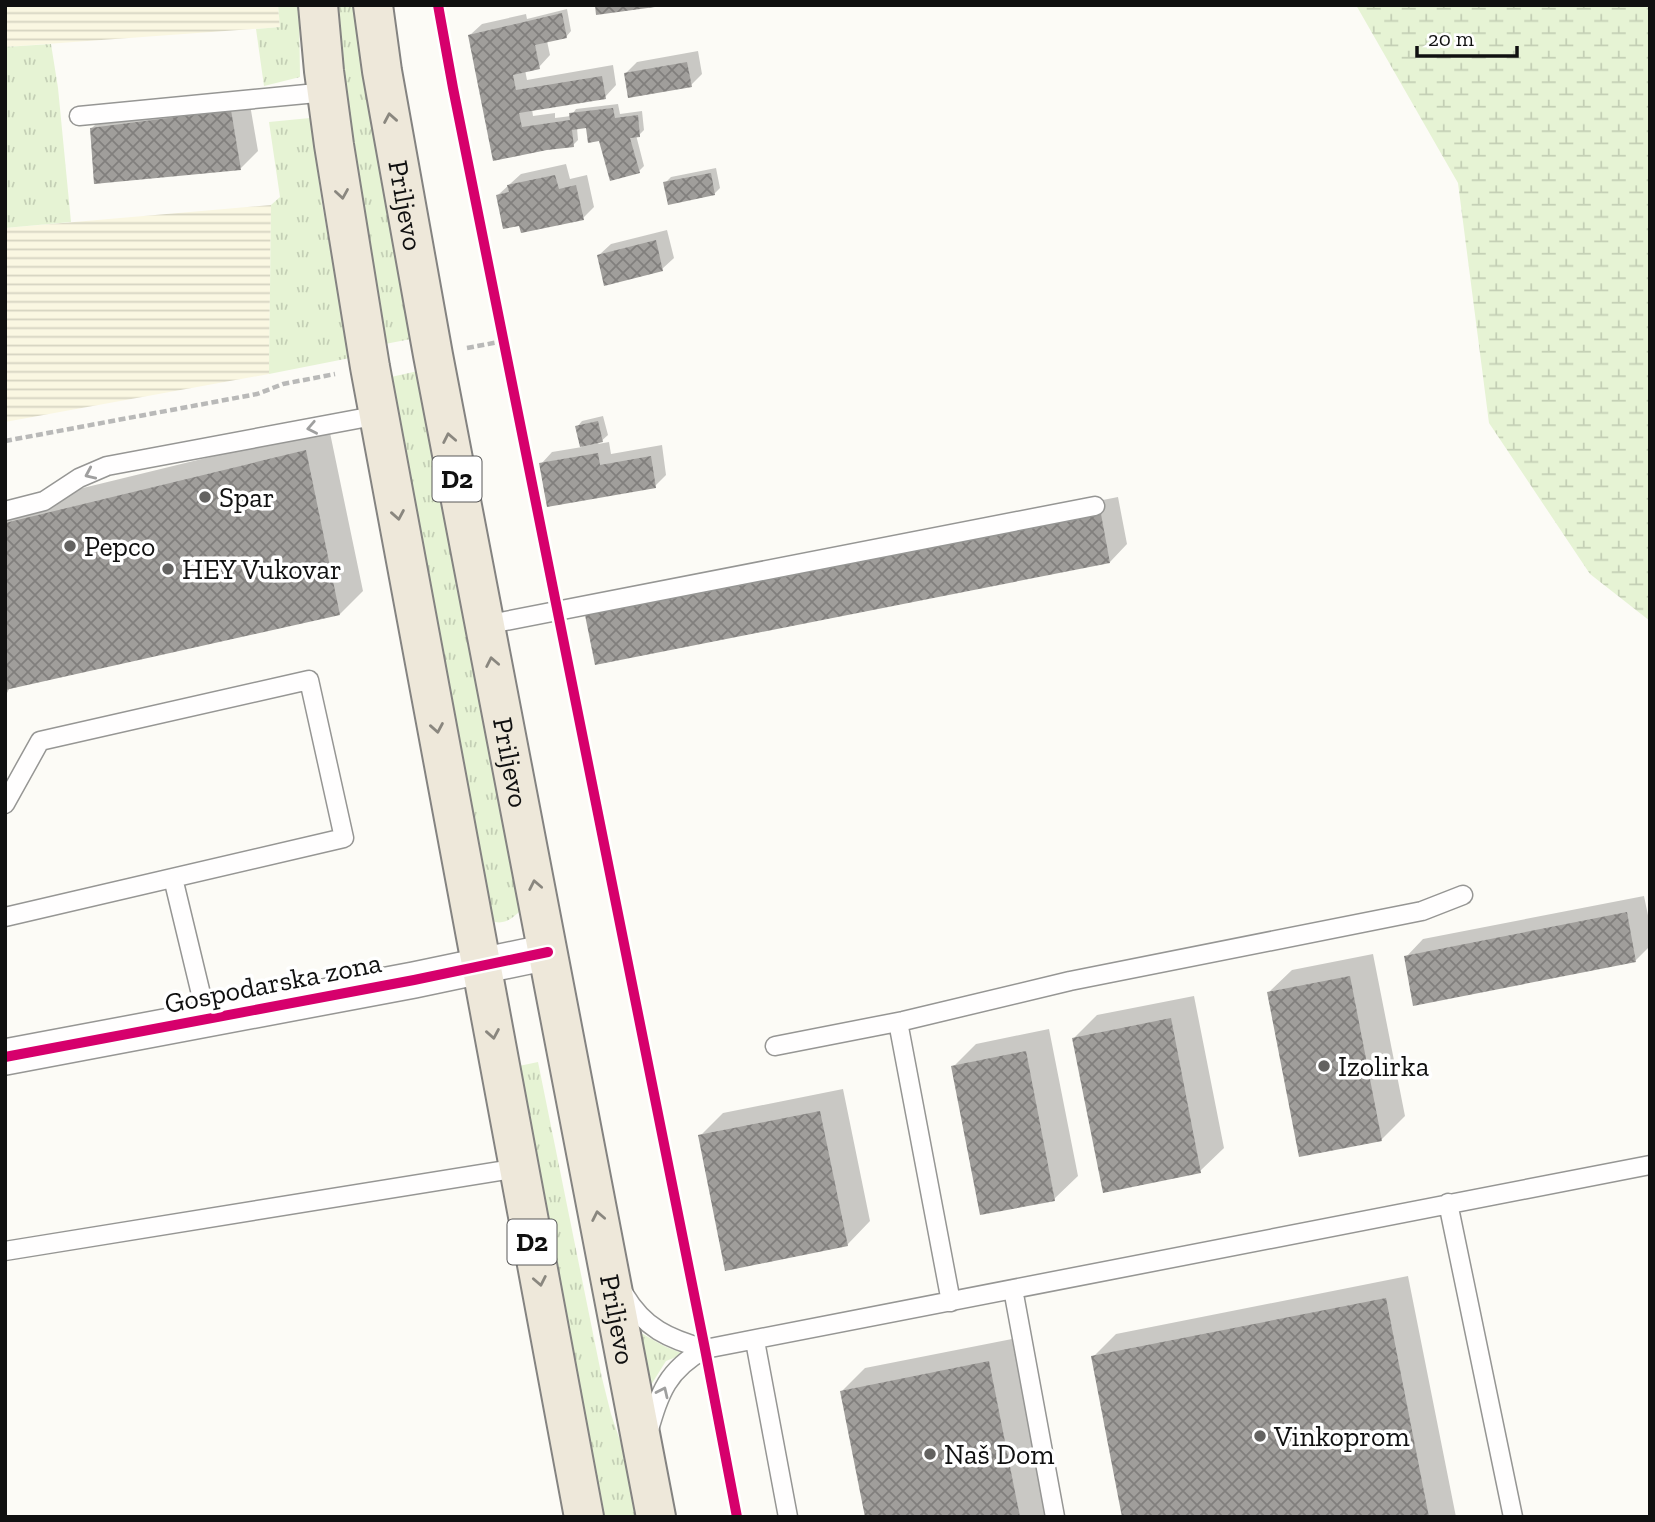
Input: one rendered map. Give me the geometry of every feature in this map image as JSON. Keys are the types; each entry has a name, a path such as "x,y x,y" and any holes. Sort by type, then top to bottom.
{"main road":[{"name":"D2","path":"318,5 334,145 370,367 584,1517"},
{"name":"Priljevo","path":"373,5 382,71 433,355 656,1517"}],"street":[{"name":"Gospodarska zona","path":"5,1057 548,952"}],"lane":[{"path":"79,116 327,92"},
{"path":"5,511 44,501 79,478 107,466 379,415"},
{"path":"485,625 1094,506"},
{"path":"5,804 40,741 309,680 344,838 5,917"},
{"path":"173,878 207,1019"},
{"path":"775,1045 898,1022 1070,981 1422,911 1462,895"},
{"path":"898,1022 951,1302"},
{"path":"643,1451 663,1389 673,1373 705,1349 1650,1165"},
{"path":"5,1251 518,1168"},
{"path":"1448,1203 1513,1517"},
{"path":"608,1269 630,1305 657,1331 705,1349"},
{"path":"1013,1289 1055,1517"},
{"path":"755,1341 788,1517"}],"path":[{"path":"502,328 507,355"},
{"path":"433,355 504,341"},
{"path":"5,441 257,394 283,384 370,367"}],"shaded area":[{"path":"5,5 278,5 280,27 5,47"},
{"path":"271,205 269,374 5,422 5,228"}],"green space":[{"path":"278,5 299,5 300,77 264,86 256,29 280,27"},
{"path":"336,5 354,5 411,339 385,344 347,105"},
{"path":"1356,5 1650,5 1650,621 1590,574 1489,423 1458,183"},
{"path":"51,44 71,222 5,228 5,47"},
{"path":"310,118 322,204 350,358 269,374 271,205 280,197 269,122"},
{"path":"418,371 520,897 519,912 502,922 495,922 489,912 391,377"},
{"path":"538,1062 602,1378 631,1473 639,1517 602,1517 519,1066"},
{"path":"641,1333 684,1354 666,1361 651,1385"}],"building":[{"path":"595,5 655,5 655,7 596,15"},
{"path":"562,13 567,38 535,45 540,69 513,75 516,90 602,76 606,99 519,113 522,127 570,120 569,113 613,108 615,118 638,115 640,137 630,138 640,173 610,181 599,141 588,143 586,128 572,130 574,147 493,161 468,35"},
{"path":"687,62 692,87 628,98 624,73"},
{"path":"231,110 241,170 94,184 90,128"},
{"path":"711,173 715,195 668,205 663,182"},
{"path":"555,175 559,189 576,185 584,220 521,233 519,226 503,229 496,195 509,192 507,185"},
{"path":"656,240 663,271 604,286 597,255"},
{"path":"598,421 603,442 580,447 575,426"},
{"name":"HEY Vukovar","path":"306,450 340,615 5,690 5,523"},
{"path":"598,453 600,465 651,456 656,488 547,507 539,463"},
{"path":"1101,514 1110,563 595,665 585,615"},
{"path":"1627,912 1636,962 1413,1006 1404,956"},
{"name":"Izolirka","path":"1350,976 1382,1141 1299,1157 1267,992"},
{"path":"1171,1018 1201,1173 1103,1193 1072,1038"},
{"path":"1026,1051 1055,1201 980,1215 951,1066"},
{"path":"820,1111 848,1246 725,1271 698,1135"},
{"name":"Vinkoprom","path":"1386,1298 1429,1517 1122,1517 1091,1356"},
{"name":"Naš Dom","path":"989,1361 1020,1517 865,1517 840,1391"}],"cycle path":[{"path":"438,5 737,1517"},
{"path":"5,1057 548,952"}],"place":[{"name":"Spar","path":"205,497"},
{"name":"Pepco","path":"70,546"},
{"name":"HEY Vukovar","path":"168,569"},
{"name":"Izolirka","path":"1324,1066"},
{"name":"Vinkoprom","path":"1260,1436"},
{"name":"Naš Dom","path":"930,1454"}]}
